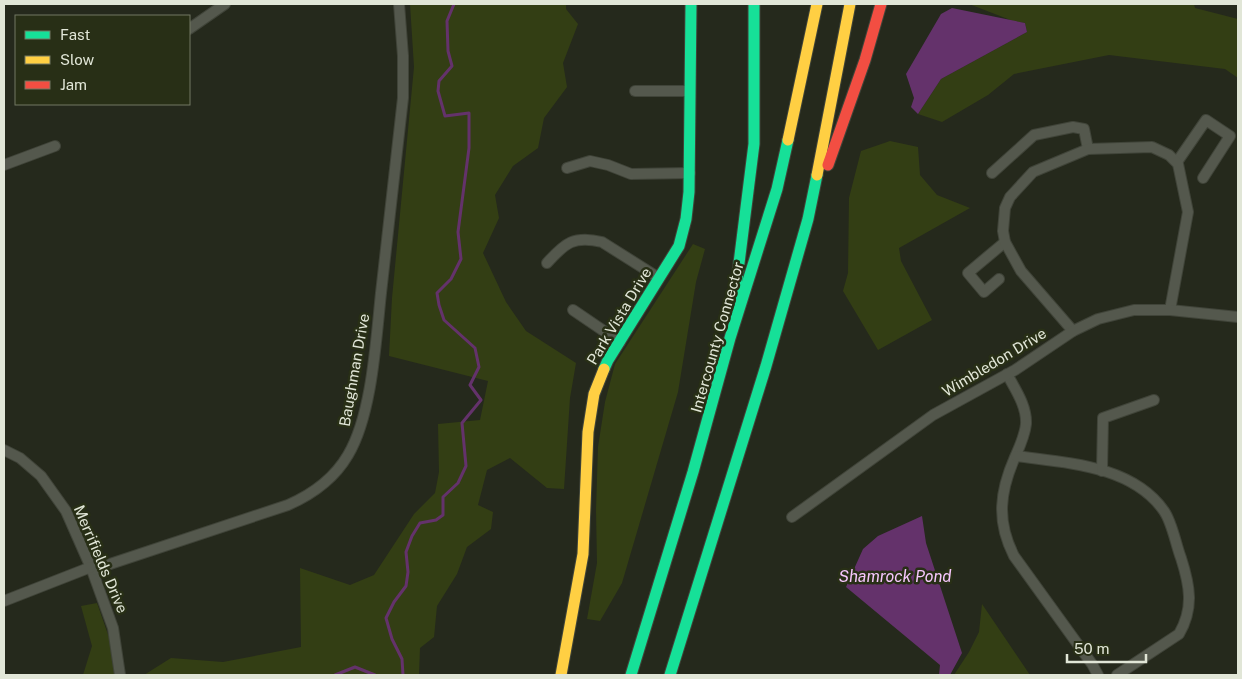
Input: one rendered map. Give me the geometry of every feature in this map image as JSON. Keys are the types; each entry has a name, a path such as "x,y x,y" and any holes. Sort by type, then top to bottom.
{"main road":[{"name":"Park Vista Drive","path":"560,675 583,554 588,432 594,394 608,360 679,246 690,200 690,4"},
{"path":"730,338 754,144 754,4"},
{"name":"Intercounty Connector","path":"631,675 693,472 730,338 777,190 817,4"},
{"path":"808,220 850,4"},
{"path":"670,675 766,366 808,220 865,60 881,4"}],"street":[{"path":"190,28 225,4"},
{"name":"Baughman Drive","path":"4,601 91,569 288,505 318,489 341,466 349,454 365,411 375,353 402,98 403,56 399,4"},
{"path":"635,91 690,91"},
{"path":"1177,162 1206,120 1230,136 1203,178"},
{"path":"992,173 1034,135 1073,127 1084,128 1088,149"},
{"path":"4,165 55,146"},
{"path":"1073,331 1021,271 1005,242 1003,231 1005,208 1017,187 1033,172 1088,149 1152,147 1169,155 1177,162 1188,212 1170,310"},
{"path":"567,168 590,161 608,165 631,174 690,174"},
{"path":"547,263 561,247 572,240 593,240 602,242 659,278"},
{"path":"999,279 984,292 968,273 1005,242"},
{"path":"573,310 620,342"},
{"name":"Wimbledon Drive","path":"792,517 933,415 1006,374 1073,331 1098,319 1134,310 1170,310 1238,317"},
{"path":"1006,374 1023,406 1026,424 1020,447 1004,488 1002,516 1006,541 1014,556 1098,675"},
{"path":"1102,471 1103,418 1154,400"},
{"name":"Merrifields Drive","path":"4,450 20,458 41,476 66,511 91,569 113,628 120,675"},
{"path":"1016,456 1083,465 1125,479 1152,497 1166,513 1188,581 1189,608 1184,625 1179,634 1117,675"}],"green space":[{"path":"410,4 566,4 566,9 578,24 563,63 567,87 544,118 538,148 513,166 495,195 499,218 483,253 506,302 526,331 576,363 570,398 564,489 547,488 510,458 487,470 478,505 493,512 491,529 467,547 457,574 437,606 434,637 420,648 419,675 144,675 171,658 223,662 301,647 300,568 350,585 374,575 414,514 435,493 439,472 438,424 480,420 488,381 389,356 392,298 414,67"},
{"path":"969,4 1194,4 1195,8 1238,19 1238,78 1225,69 1109,55 1014,74 988,95 942,122 918,114 941,79 1027,32 1025,23 1013,21"},
{"path":"890,141 918,147 920,175 937,195 970,208 899,248 901,261 932,320 878,350 843,291 848,273 849,198 861,151"},
{"path":"693,244 705,249 696,282 678,392 622,583 600,621 587,619 597,563 598,447 605,402 615,364"},
{"path":"97,603 112,646 115,675 83,675 92,646 81,606"},
{"path":"982,604 1030,675 954,675 979,632"}],"water":[{"path":"952,8 1025,23 1027,32 941,79 918,114 911,107 914,98 906,74 941,14"},
{"name":"Shamrock Pond","path":"922,516 926,543 962,653 950,675 939,675 940,665 846,587 863,549 878,536"}],"waterway":[{"path":"403,675 402,659 392,639 386,618 394,602 406,586 408,572 406,552 412,536 420,523 436,520 443,515 443,497 458,483 466,466 462,423 481,400 470,385 479,367 475,348 444,320 437,293 451,279 461,259 458,232 469,148 469,113 445,116 438,91 439,81 452,66 448,51 447,21 454,4"},
{"path":"335,675 355,667 375,675"}],"traffic: fast":[{"path":"604,369 679,246 686,219 689,192 691,4"},
{"path":"735,295 754,144 754,4"},
{"path":"631,675 693,472 730,338 777,189 788,140"},
{"path":"670,675 766,366 808,219 817,175"}],"traffic: slow":[{"path":"788,140 817,4"},
{"path":"817,175 850,4"},
{"path":"561,675 583,554 588,432 594,394 604,369"}],"traffic: jam":[{"path":"828,165 865,60 881,4"}]}
